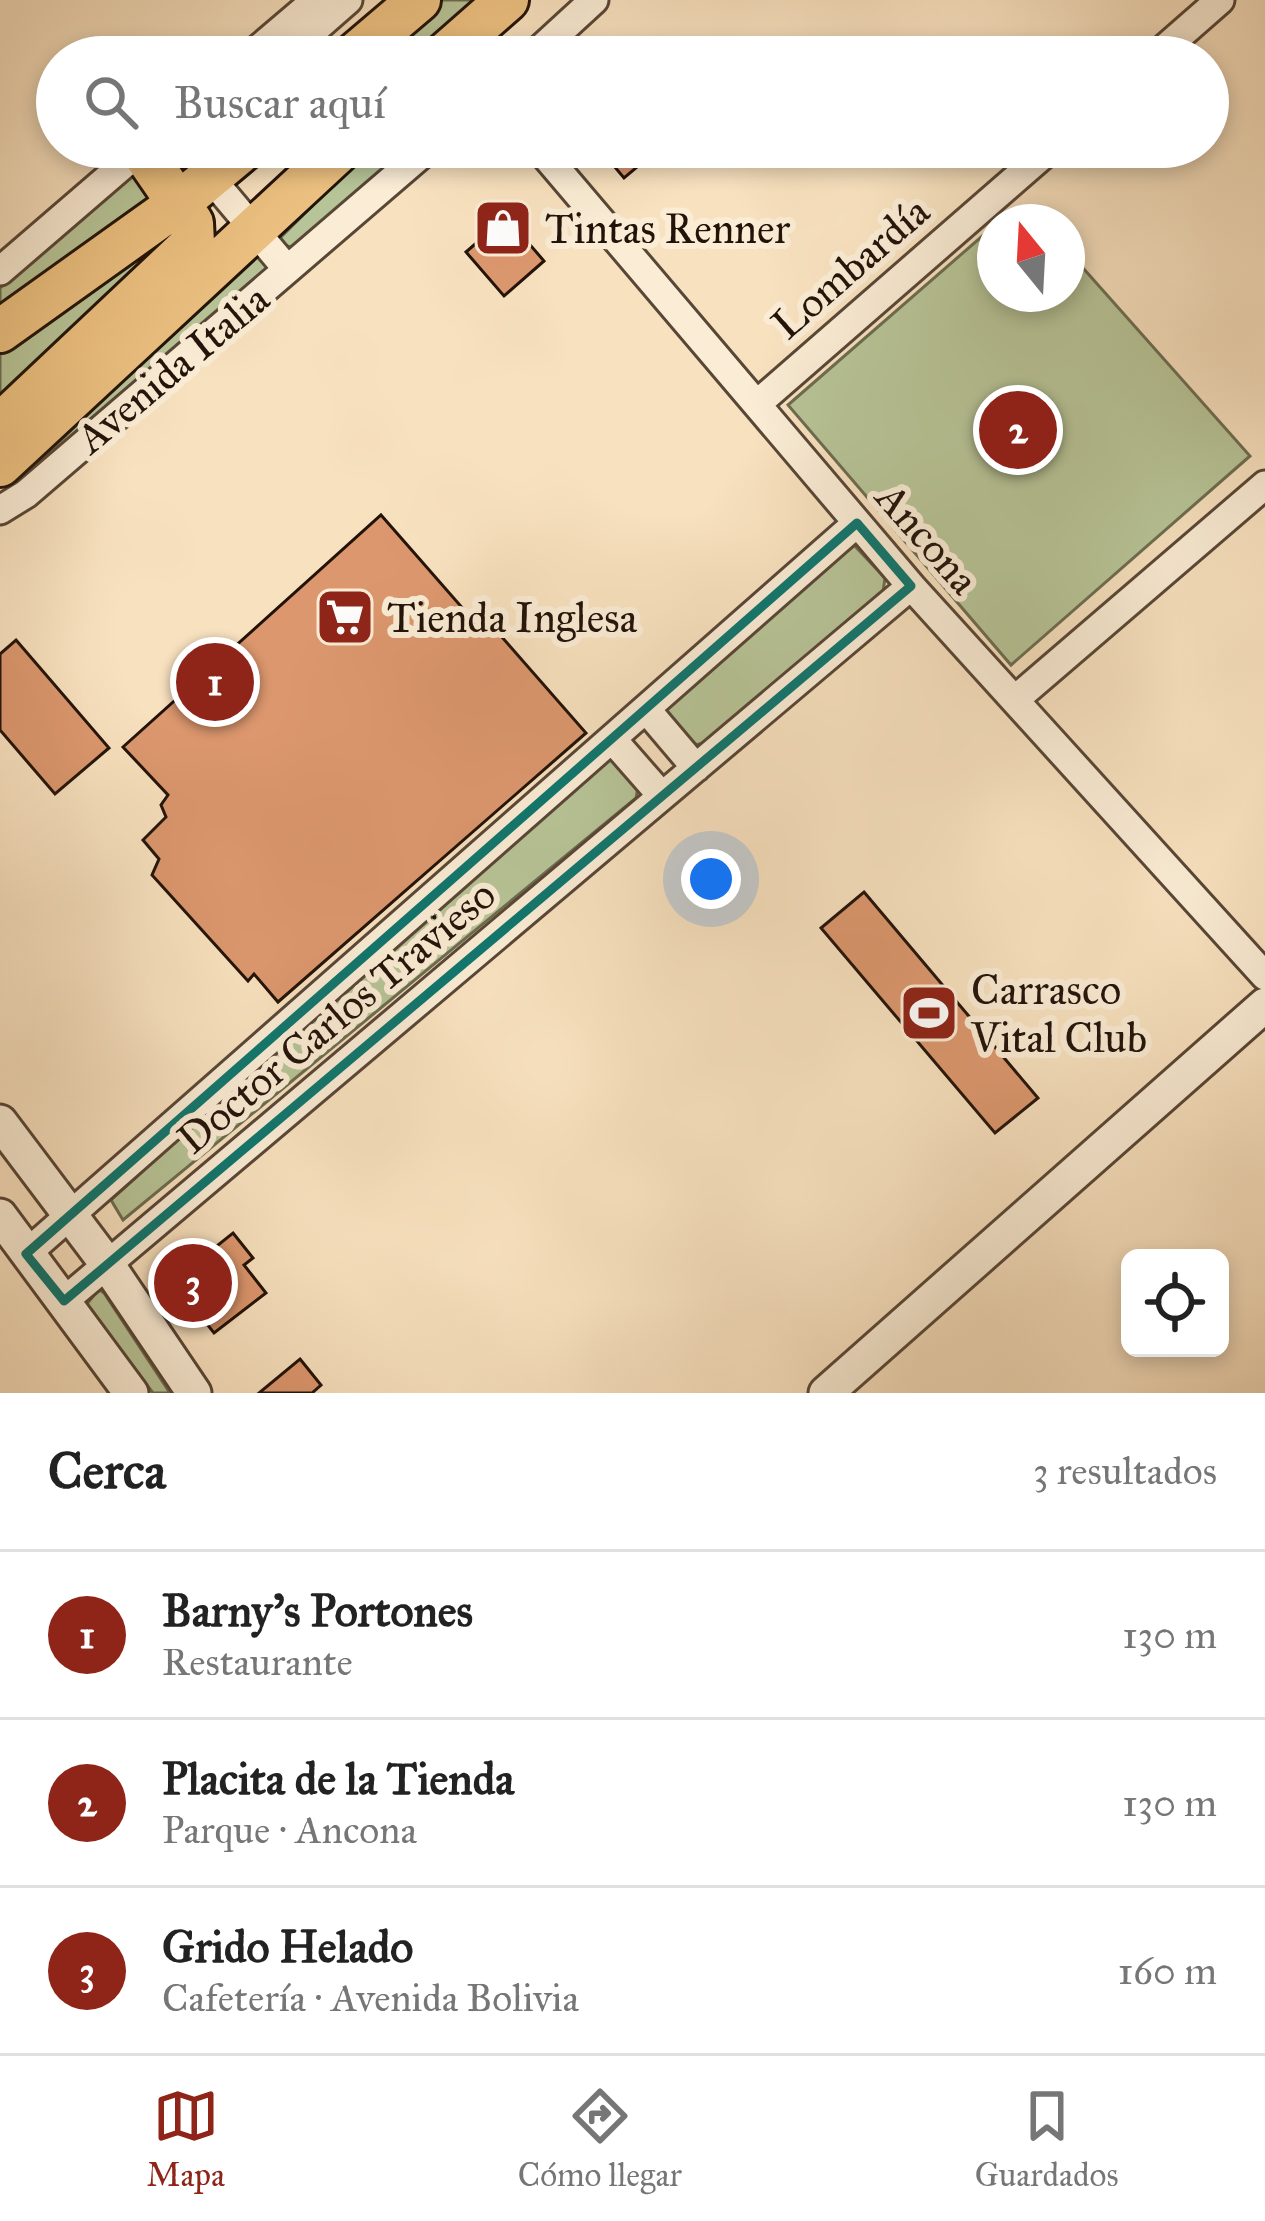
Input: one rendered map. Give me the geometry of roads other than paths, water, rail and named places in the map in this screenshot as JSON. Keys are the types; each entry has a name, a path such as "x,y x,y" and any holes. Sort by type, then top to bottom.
{"main road":[{"path":"376,36 418,0"},
{"path":"466,36 508,0"},
{"name":"Avenida Italia","path":"0,464 320,168"},
{"path":"0,331 195,176"},
{"path":"0,425 193,243 195,176"}],"street":[{"path":"274,36 316,0"},
{"path":"307,36 348,0"},
{"path":"555,36 594,0"},
{"path":"1179,36 1220,0"},
{"path":"0,271 119,168"},
{"name":"Avenida Italia","path":"0,510 405,168"},
{"name":"Ancona","path":"556,168 911,586 1265,976"},
{"name":"Lombardía","path":"758,404 1028,168"},
{"name":"Avenida Italia","path":"195,176 253,228 287,269"},
{"path":"1017,698 1265,484"},
{"name":"Doctor Carlos Travieso","path":"26,1253 857,523"},
{"name":"Doctor Carlos Travieso","path":"64,1300 911,586"},
{"path":"646,709 696,767"},
{"path":"612,739 662,796"},
{"path":"826,1393 1265,1005"},
{"path":"0,1122 107,1264 194,1393"},
{"path":"0,1216 131,1393"}],"place":[{"name":"Tintas Renner","path":"503,228"},
{"name":"Placita de la Tienda","path":"1018,430"},
{"name":"Tienda Inglesa","path":"345,617"},
{"name":"Barny's Portones","path":"215,682"},
{"name":"Carrasco Vital Club","path":"929,1013"},
{"name":"Grido Helado","path":"193,1283"}]}
